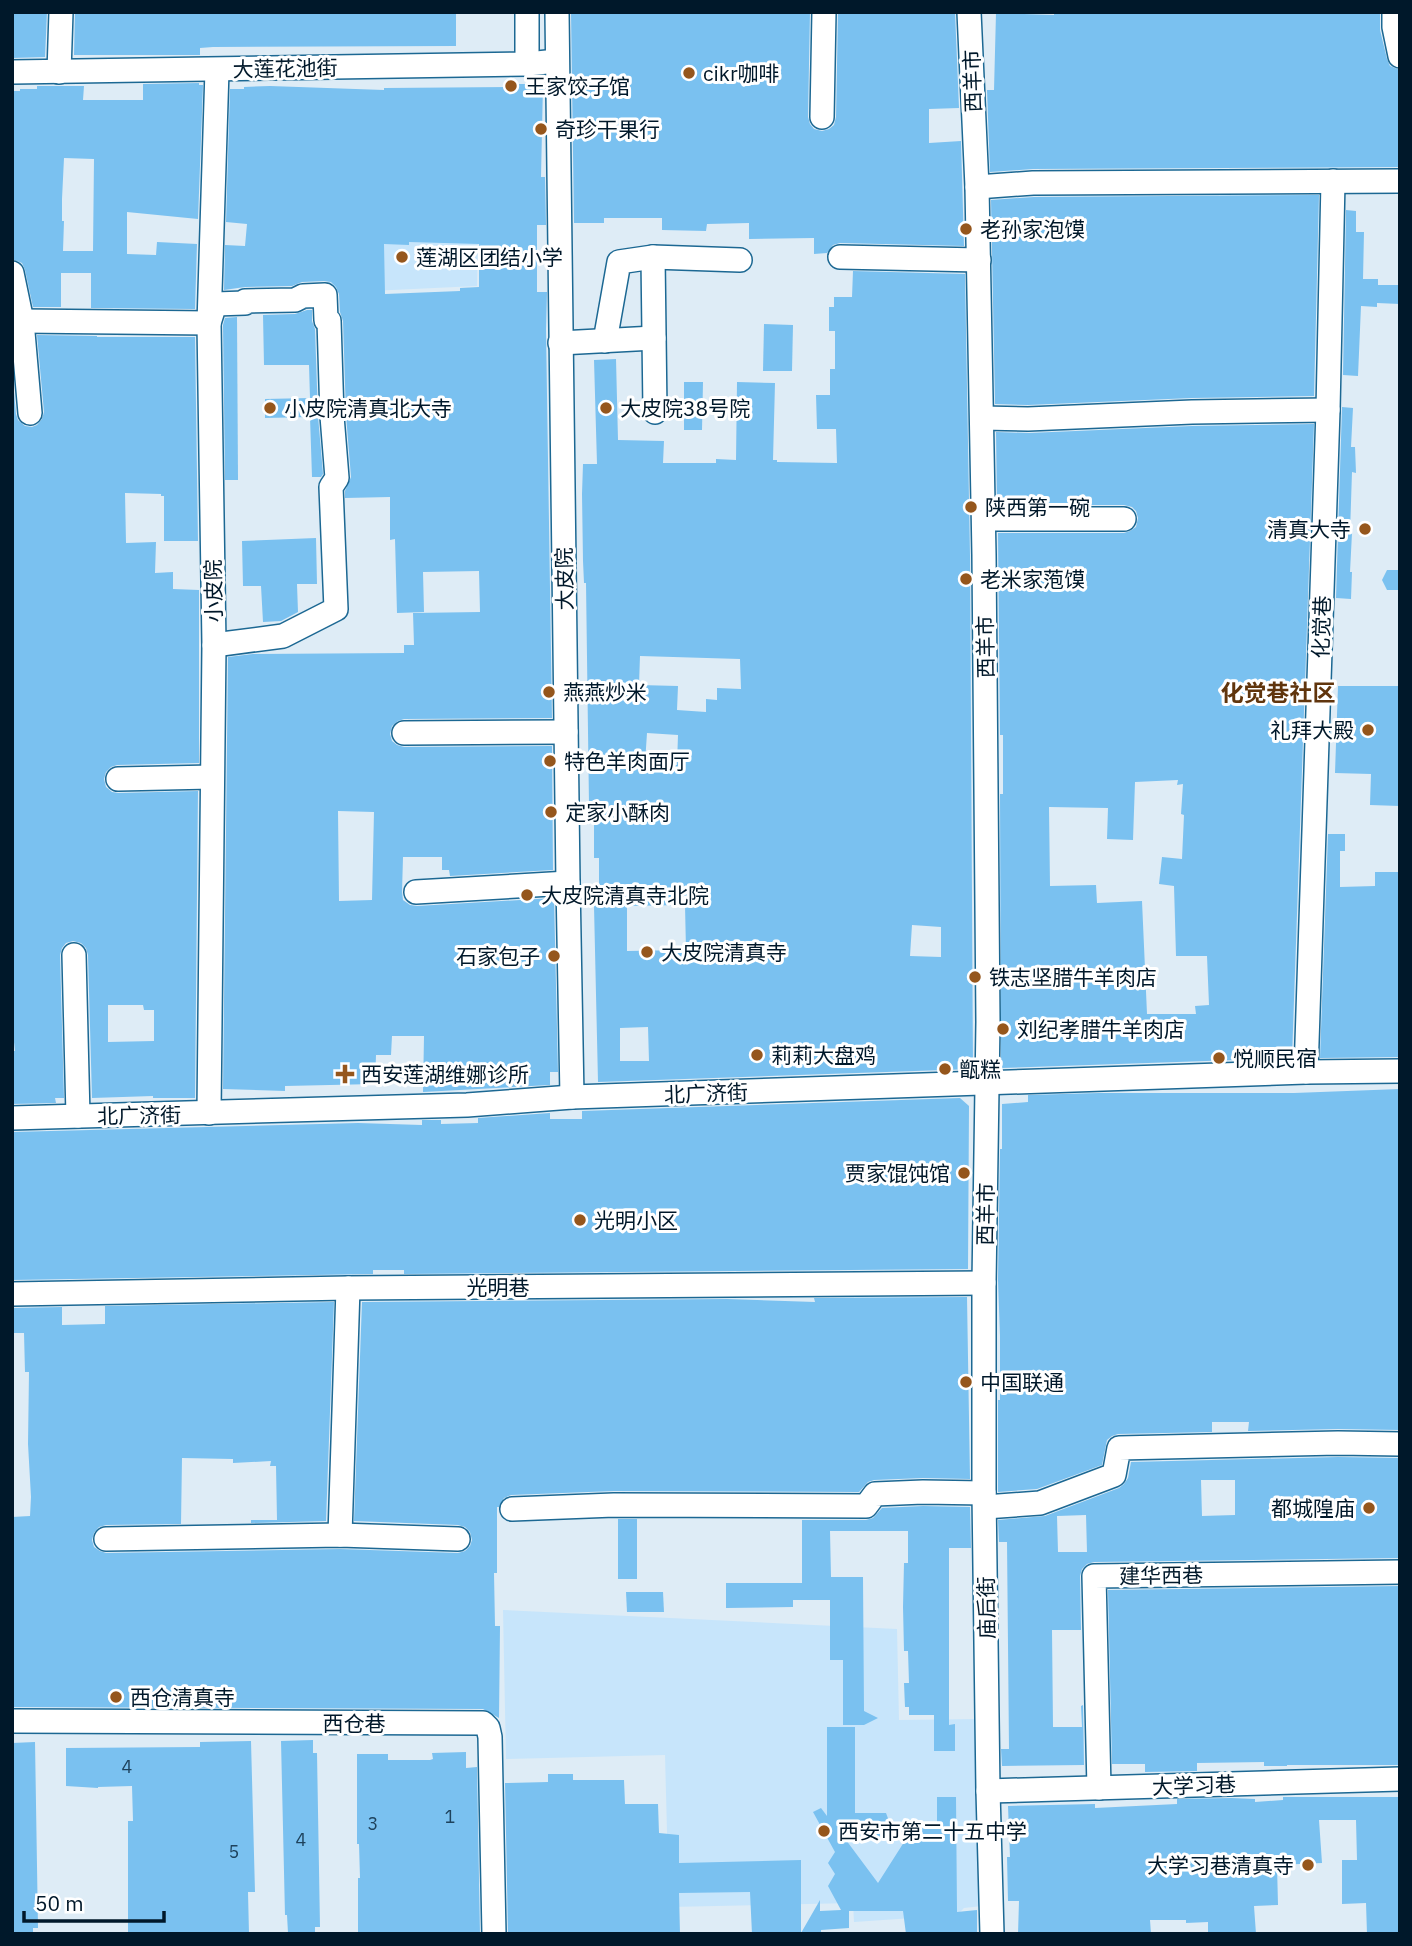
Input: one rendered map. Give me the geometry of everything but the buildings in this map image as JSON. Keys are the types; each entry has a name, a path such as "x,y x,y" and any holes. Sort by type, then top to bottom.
{"street":[{"path":"59,72 61,12"},
{"path":"527,12 527,64"},
{"name":"大皮院","path":"557,12 572,1097"},
{"path":"822,117 824,12"},
{"name":"西羊市","path":"969,12 977,187 984,519 988,1022 984,1283"},
{"path":"1394,12 1400,56"},
{"name":"大莲花池街","path":"12,72 527,64 557,61"},
{"name":"小皮院","path":"209,1113 214,645 209,323 217,70"},
{"name":"化觉巷","path":"1306,1072 1333,181"},
{"path":"977,187 1033,183 1400,181"},
{"path":"604,341 619,262 653,257 740,260"},
{"path":"653,257 655,412"},
{"path":"840,257 979,260"},
{"path":"12,274 22,321 30,413"},
{"path":"22,321 209,323 215,304 295,300 303,296 325,295 326,320 329,321 337,478 331,487 336,610 283,636 214,645"},
{"path":"560,343 654,338"},
{"path":"982,418 1328,410"},
{"path":"984,519 1124,519"},
{"path":"404,733 566,732"},
{"path":"118,779 212,777"},
{"path":"416,892 568,883"},
{"path":"74,955 78,1116"},
{"name":"北广济街","path":"12,1118 467,1105 572,1097 1306,1072 1400,1072"},
{"name":"光明巷","path":"12,1294 348,1288 984,1283"},
{"name":"庙后街","path":"984,1283 984,1500 992,1934"},
{"path":"340,1535 348,1288"},
{"path":"512,1509 614,1505 866,1506 875,1494 1040,1503 1114,1475 1119,1448 1400,1444"},
{"path":"106,1539 340,1535 458,1539"},
{"name":"建华西巷","path":"1099,1788 1094,1576 1400,1572"},
{"name":"西仓巷","path":"12,1721 482,1723 488,1728 490,1737 494,1934"},
{"name":"大学习巷","path":"988,1791 1400,1779"}],"shaded area":[{"name":"莲湖区团结小学","path":"326,227 478,229 477,286 328,293"},
{"name":"西安市第二十五中学","path":"503,1610 897,1629 899,1720 980,1719 982,1906 964,1908 957,1915 854,1922 853,1903 669,1907 665,1755 506,1759"}],"place":[{"name":"cikr咖啡","path":"689,73"},
{"name":"王家饺子馆","path":"511,86"},
{"name":"奇珍干果行","path":"541,129"},
{"name":"老孙家泡馍","path":"966,229"},
{"name":"莲湖区团结小学","path":"402,257"},
{"name":"小皮院清真北大寺","path":"270,408"},
{"name":"大皮院38号院","path":"606,408"},
{"name":"陕西第一碗","path":"971,507"},
{"name":"清真大寺","path":"1365,529"},
{"name":"老米家萢馍","path":"966,579"},
{"name":"燕燕炒米","path":"549,692"},
{"name":"礼拜大殿","path":"1368,730"},
{"name":"特色羊肉面厅","path":"550,761"},
{"name":"定家小酥肉","path":"551,812"},
{"name":"大皮院清真寺北院","path":"527,895"},
{"name":"大皮院清真寺","path":"647,952"},
{"name":"石家包子","path":"554,956"},
{"name":"铁志坚腊牛羊肉店","path":"975,977"},
{"name":"刘纪孝腊牛羊肉店","path":"1003,1029"},
{"name":"莉莉大盘鸡","path":"757,1055"},
{"name":"悦顺民宿","path":"1219,1058"},
{"name":"甑糕","path":"945,1069"},
{"name":"西安莲湖维娜诊所","path":"345,1074"},
{"name":"贾家馄饨馆","path":"964,1173"},
{"name":"光明小区","path":"580,1220"},
{"name":"中国联通","path":"966,1382"},
{"name":"都城隍庙","path":"1369,1508"},
{"name":"西仓清真寺","path":"116,1697"},
{"name":"西安市第二十五中学","path":"824,1831"},
{"name":"大学习巷清真寺","path":"1308,1865"}],"district":[{"name":"化觉巷社区","path":"1278,692"}]}
